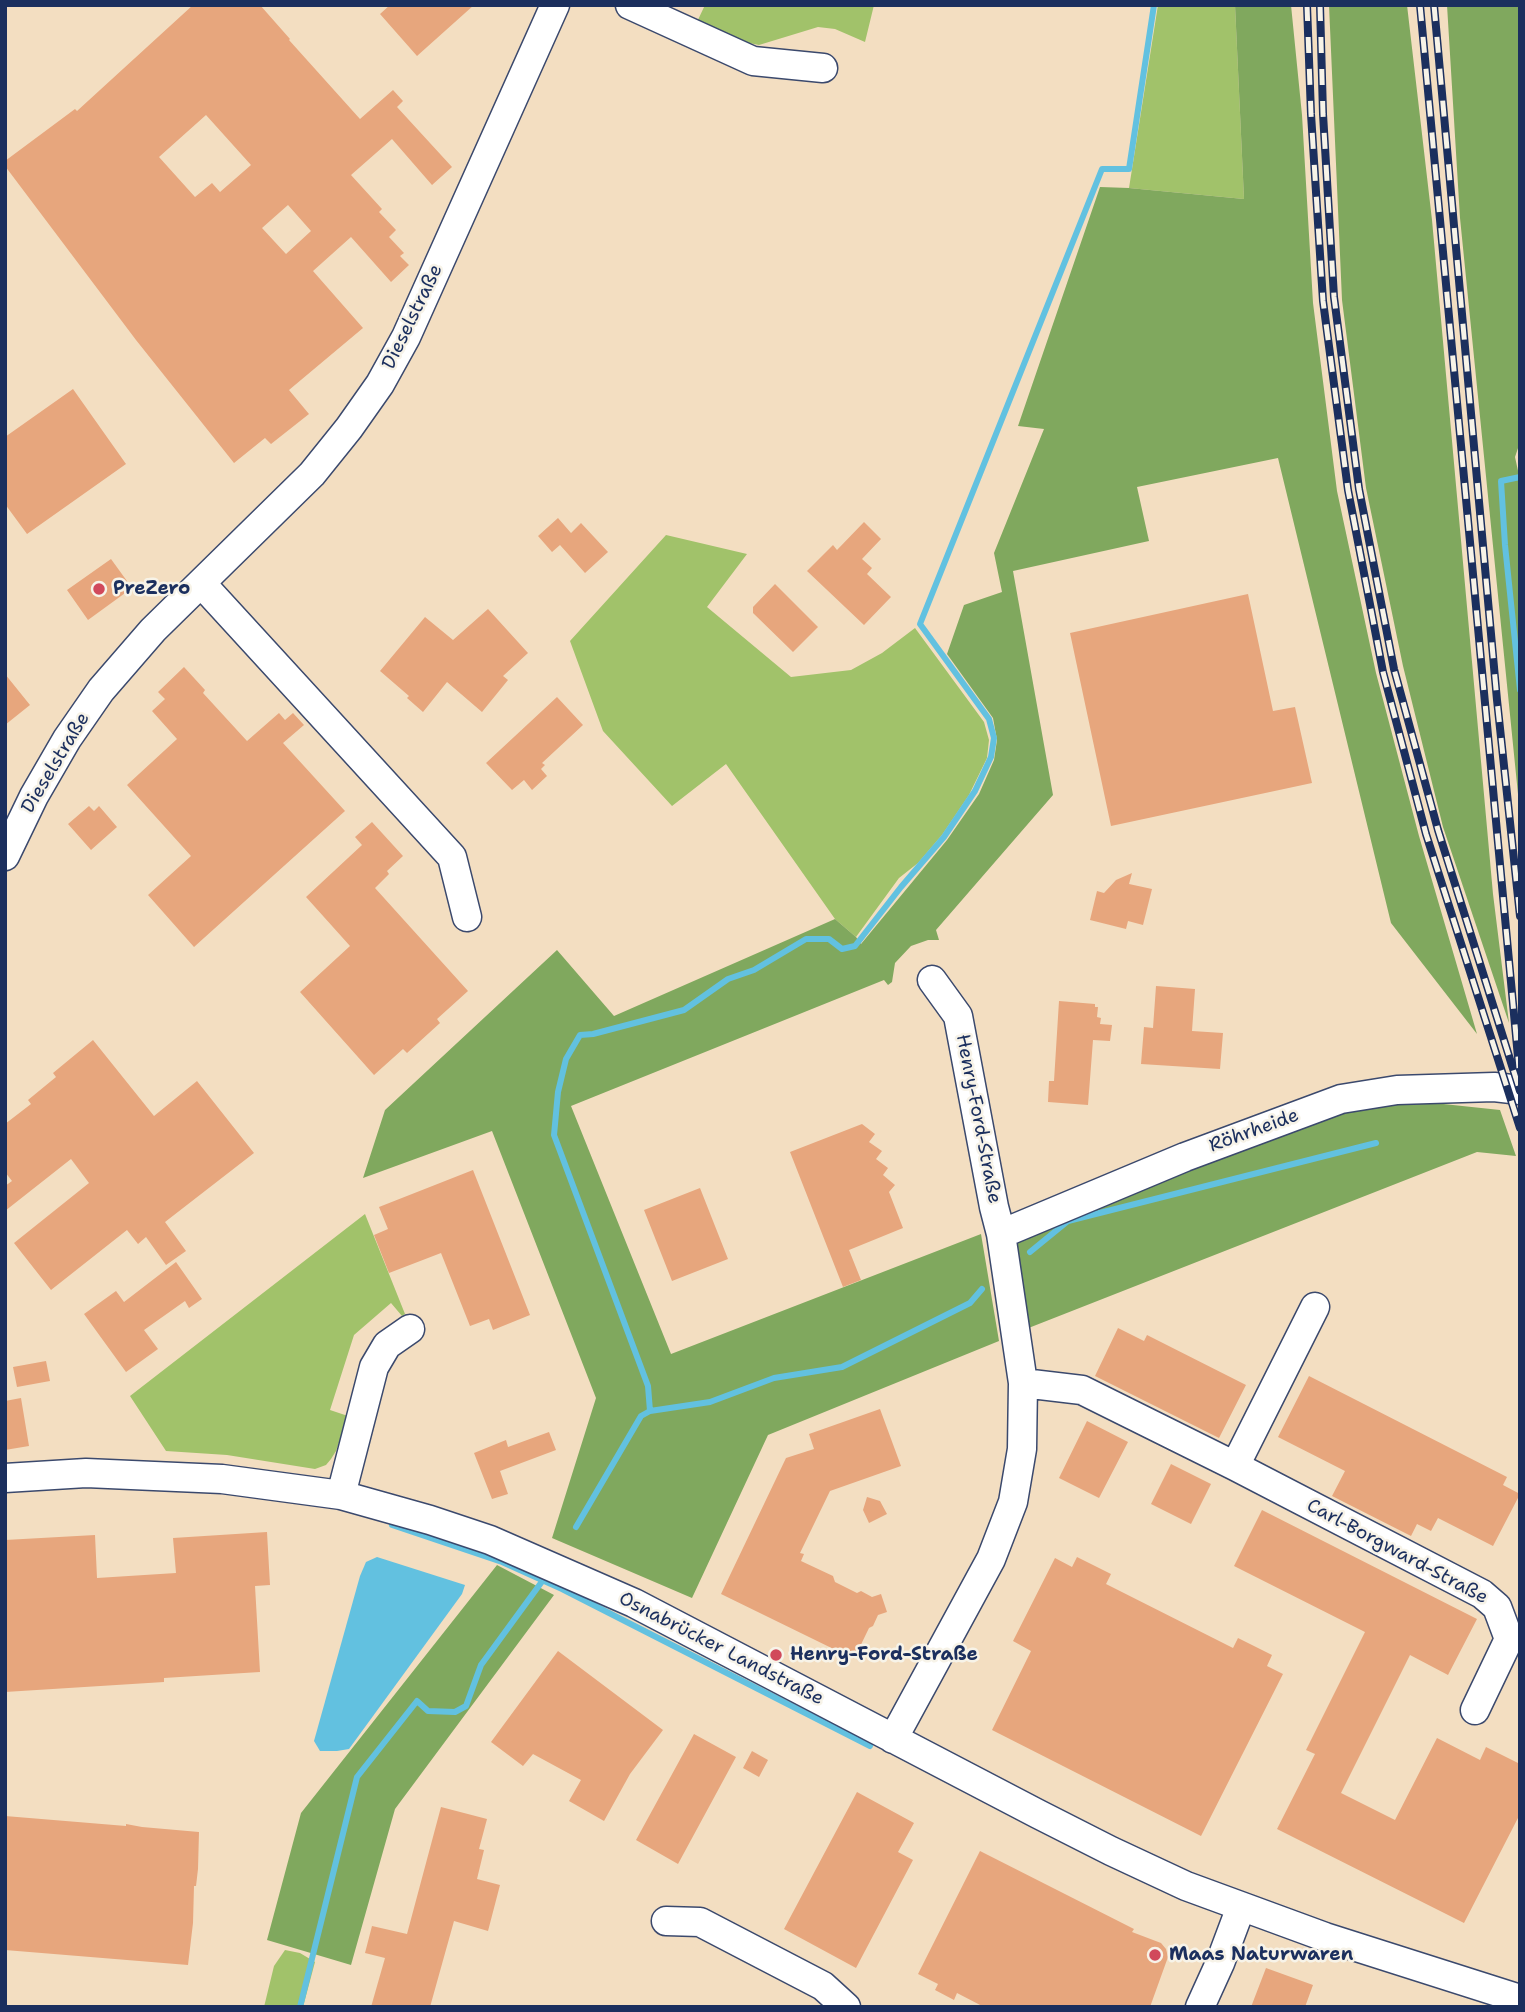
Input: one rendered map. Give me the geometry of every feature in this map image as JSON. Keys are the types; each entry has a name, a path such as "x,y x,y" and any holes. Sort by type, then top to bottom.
{"street":[{"name":"Dieselstraße","path":"5,856 34,796 67,739 101,690 153,630 313,474 380,384 406,337 555,5"},
{"path":"629,5 753,61 823,68"},
{"path":"201,583 452,857 467,916"},
{"name":"Henry-Ford-Straße","path":"893,1739 991,1559 1013,1502 1022,1449 1023,1383 1001,1234 958,1016 932,980"},
{"name":"Röhrheide","path":"1001,1234 1185,1157 1341,1098 1397,1090 1494,1087 1520,1090"},
{"path":"1235,1466 1315,1307"},
{"path":"341,1495 374,1367 387,1345 410,1329"},
{"name":"Carl-Borgward-Straße","path":"1023,1383 1082,1390 1482,1594 1497,1607 1509,1639 1475,1710"},
{"name":"Osnabrücker Landstraße","path":"5,1478 86,1473 222,1479 341,1495 490,1540 635,1603 1111,1851 1186,1886 1325,1937 1520,1999"},
{"path":"1200,2007 1220,1964 1241,1907"},
{"path":"666,1922 700,1922 823,1986 846,2007"}],"green space":[{"path":"705,5 874,5 865,42 835,29 818,27 759,45 734,40 696,24"},
{"path":"1158,5 1235,5 1244,199 1129,188"},
{"path":"1235,5 1291,5 1302,115 1313,303 1337,491 1376,673 1419,836 1477,1034 1391,923 1278,458 1137,487 1149,541 1013,571 1053,795 936,930 939,940 928,940 911,946 895,963 892,982 888,985 884,980 571,1106 671,1354 981,1234 999,1341 768,1435 692,1598 552,1538 596,1398 492,1131 363,1178 385,1110 557,950 614,1016 835,919 861,944 947,840 979,794 994,760 997,740 993,718 947,654 964,605 1002,592 994,553 1044,429 1018,426 1100,187 1244,199"},
{"path":"1329,5 1407,5 1432,220 1493,894 1509,1023 1443,827 1403,666 1366,488 1342,300"},
{"path":"1447,5 1520,5 1520,442 1515,457 1520,480 1520,814 1460,218"},
{"path":"666,535 747,554 707,607 791,677 851,670 882,653 915,628 984,722 989,740 987,758 969,795 942,835 918,863 899,878 856,937 835,919 726,764 672,806 603,731 570,641"},
{"path":"1351,1103 1434,1103 1500,1110 1516,1156 1477,1152 1026,1329 1012,1236"},
{"path":"365,1214 405,1314 402,1316 391,1303 354,1335 330,1410 348,1416 336,1451 326,1465 315,1469 227,1455 166,1451 130,1396"},
{"path":"497,1565 554,1595 395,1809 351,1965 267,1940 301,1813"},
{"path":"285,1950 300,1953 315,1962 303,2007 264,2007 274,1966"}],"water":[{"path":"377,1557 465,1585 462,1594 349,1749 320,1751 314,1741 360,1576 366,1562"}],"building":[{"path":"193,5 260,5 360,119 393,90 403,101 397,107 452,167 432,185 392,139 351,175 382,209 379,212 396,230 389,237 404,253 400,256 409,265 391,282 351,237 313,271 363,328 289,390 309,414 271,444 265,438 234,463 136,340 5,166 5,161 75,109 77,111","holes":["206,115 251,165 220,192 212,183 195,197 159,157","288,205 311,231 286,254 262,228"]},
{"path":"390,5 474,5 417,56 380,14"},
{"path":"73,389 126,464 27,534 5,504 5,437"},
{"path":"558,518 571,533 581,523 608,552 585,573 560,545 552,552 538,536"},
{"path":"864,522 881,539 862,559 872,568 867,574 891,597 864,625 807,571 833,545 837,550"},
{"name":"PreZero","path":"111,559 132,588 88,620 67,590"},
{"path":"775,584 818,627 793,652 753,613 753,607"},
{"path":"1248,594 1273,711 1295,707 1312,783 1111,826 1070,633"},
{"path":"488,609 528,653 503,676 508,680 482,712 447,682 423,712 380,671 425,617 453,640"},
{"path":"184,667 205,690 203,693 247,741 279,713 285,720 293,713 304,725 283,743 345,811 194,947 148,895 191,856 127,785 177,739 152,711 165,699 158,692"},
{"path":"5,674 30,705 5,725"},
{"path":"557,697 583,725 542,763 545,765 541,769 547,776 532,790 524,780 512,790 486,763"},
{"path":"89,806 94,811 99,806 117,827 91,850 68,824"},
{"path":"372,822 403,856 387,871 389,874 375,888 468,991 437,1019 440,1023 407,1053 403,1049 374,1075 300,992 350,946 306,897 362,845 355,837"},
{"path":"1132,873 1129,884 1152,889 1143,925 1128,921 1126,929 1090,920 1097,891 1104,893 1116,880"},
{"path":"1156,986 1195,989 1192,1031 1223,1033 1220,1069 1141,1064 1144,1027 1153,1028"},
{"path":"1059,1001 1095,1004 1095,1007 1098,1007 1097,1017 1101,1018 1100,1024 1112,1025 1110,1041 1093,1040 1088,1105 1048,1102 1049,1081 1054,1081"},
{"path":"93,1040 154,1116 197,1081 254,1153 165,1222 186,1251 166,1265 146,1237 138,1244 127,1230 51,1290 14,1243 89,1183 71,1159 5,1211 5,1186 12,1181 5,1172 5,1124 31,1104 28,1100 56,1077 53,1073"},
{"path":"862,1124 875,1134 869,1142 882,1151 876,1159 888,1168 883,1175 895,1185 889,1192 903,1228 849,1250 861,1280 843,1287 790,1152"},
{"path":"473,1170 530,1315 493,1330 489,1319 470,1326 441,1253 389,1273 374,1235 388,1229 379,1207"},
{"path":"700,1188 728,1259 672,1281 644,1210"},
{"path":"176,1262 202,1299 189,1308 185,1301 144,1330 158,1349 126,1372 84,1314 116,1291 124,1302"},
{"path":"1118,1328 1144,1341 1147,1335 1246,1385 1219,1438 1095,1376"},
{"path":"46,1361 50,1381 17,1387 13,1367"},
{"path":"1309,1376 1507,1477 1503,1485 1520,1494 1493,1546 1438,1518 1431,1531 1417,1524 1411,1536 1332,1496 1345,1471 1278,1437"},
{"path":"21,1398 29,1446 5,1450 5,1401"},
{"path":"880,1409 901,1466 830,1491 800,1553 804,1554 801,1561 833,1576 835,1582 872,1597 881,1594 887,1612 878,1615 854,1659 721,1594 786,1458 814,1449 809,1434"},
{"path":"1087,1421 1128,1442 1099,1498 1059,1478"},
{"path":"549,1432 556,1450 500,1471 508,1494 492,1499 474,1453 506,1440 508,1447"},
{"path":"1171,1464 1211,1484 1191,1524 1151,1504"},
{"path":"867,1497 880,1501 887,1514 869,1523 863,1510"},
{"path":"1262,1510 1477,1619 1448,1675 1410,1655 1341,1793 1395,1820 1437,1738 1480,1760 1486,1747 1520,1764 1520,1814 1464,1923 1277,1829 1315,1754 1306,1750 1365,1632 1234,1566"},
{"path":"267,1532 270,1585 255,1586 260,1672 164,1678 164,1682 5,1692 5,1540 95,1535 97,1578 176,1573 173,1538"},
{"path":"1077,1557 1111,1574 1106,1584 1233,1648 1238,1638 1272,1655 1267,1666 1283,1674 1201,1836 992,1730 1031,1651 1013,1641 1055,1558 1072,1567"},
{"path":"558,1651 663,1730 630,1774 604,1821 569,1801 581,1780 533,1754 523,1766 491,1742"},
{"path":"694,1734 736,1757 678,1864 636,1840"},
{"path":"752,1751 768,1760 759,1777 743,1768"},
{"path":"857,1792 914,1823 898,1852 913,1860 856,1968 784,1929"},
{"path":"441,1807 487,1819 479,1849 484,1850 477,1879 500,1885 488,1931 454,1921 430,2007 371,2007 385,1958 365,1953 372,1926 407,1934"},
{"path":"5,1816 199,1832 188,1965 5,1950"},
{"path":"980,1851 1134,1929 1132,1932 1161,1943 1168,1957 1150,2007 984,2007 957,1993 954,2000 935,1990 938,1984 918,1974"},
{"path":"1266,1968 1313,1985 1305,2007 1251,2007"}],"waterway":[{"path":"650,1411 648,1386 554,1135 558,1092 566,1059 580,1035 684,1010 728,979 754,970 806,939 829,939 842,949 855,946 944,837 975,791 991,757 994,738 989,719 920,624 1102,169 1129,169 1154,5"},
{"path":"1520,477 1501,481 1520,690"},
{"path":"1030,1252 1068,1221 1376,1143"},
{"path":"576,1527 641,1416 650,1411 710,1402 774,1378 842,1367 970,1303 982,1289"},
{"path":"392,1525 502,1562 562,1589 870,1746"},
{"path":"300,2007 357,1777 417,1701 428,1711 455,1712 466,1706 481,1665 546,1576"}],"railway":[{"path":"1307,5 1323,301 1348,490 1383,672 1426,834 1520,1128"},
{"path":"1320,5 1323,114 1334,297 1359,489 1394,669 1438,830 1520,1091"},
{"path":"1420,5 1519,1068"},
{"path":"1434,5 1497,700 1520,916"}],"place":[{"name":"PreZero","path":"99,589"},
{"name":"Henry-Ford-Straße","path":"776,1655"},
{"name":"Maas Naturwaren","path":"1155,1955"}]}
